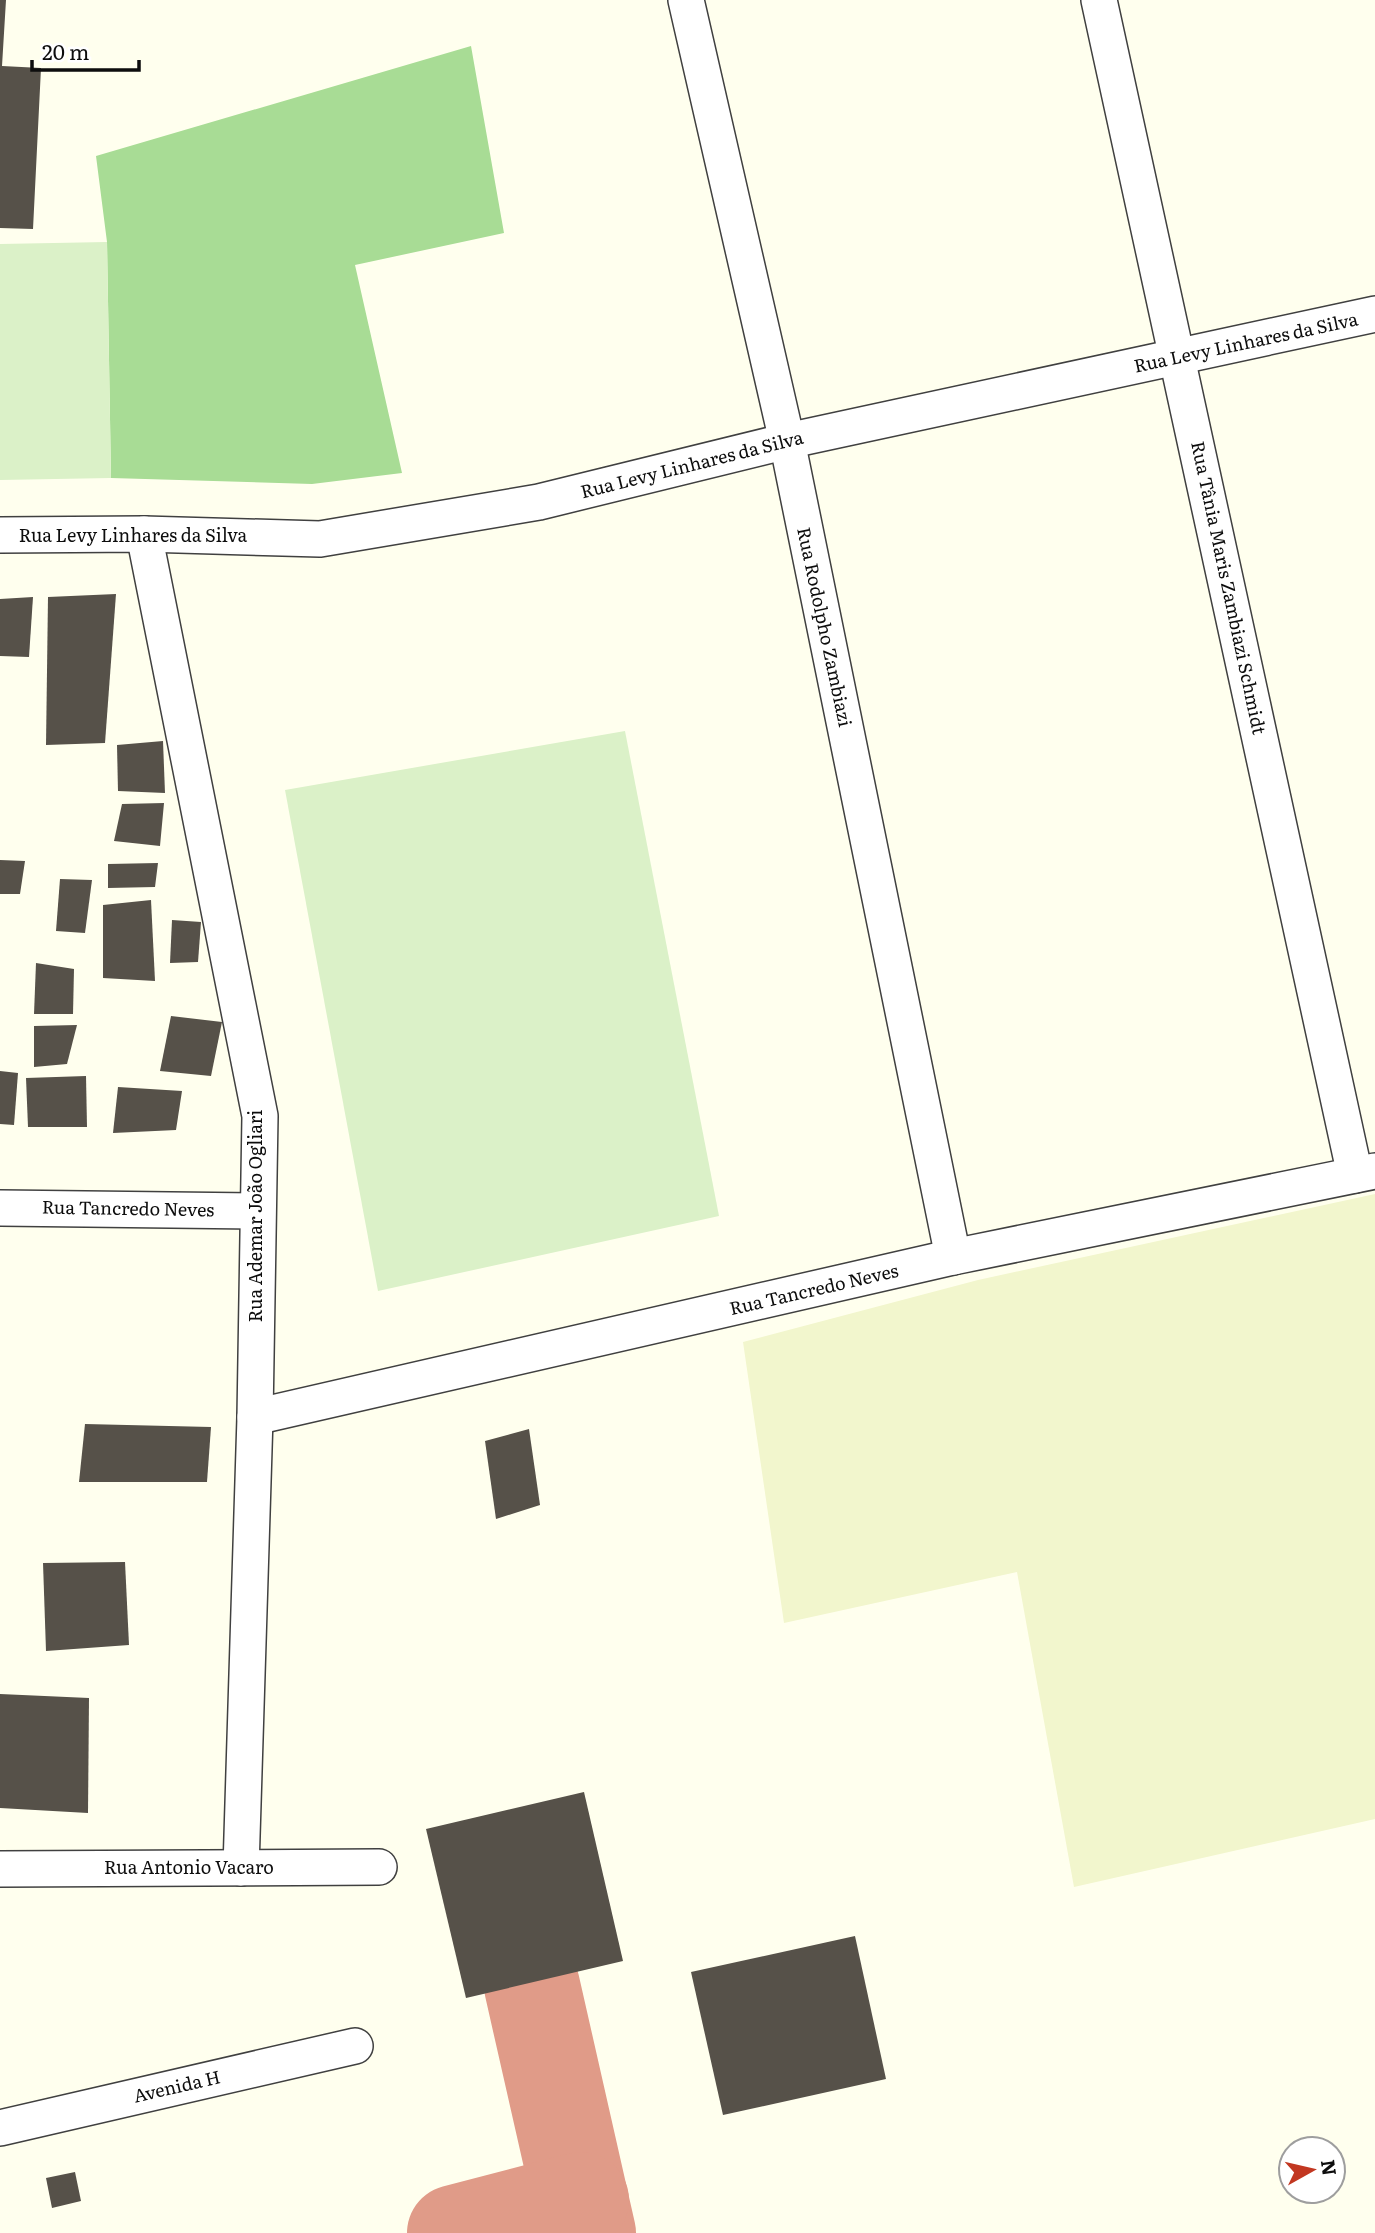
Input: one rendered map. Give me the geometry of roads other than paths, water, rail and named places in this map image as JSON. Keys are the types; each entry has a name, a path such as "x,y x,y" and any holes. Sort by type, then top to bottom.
{"street":[{"name":"Rua Rodolpho Zambiazi","path":"686,0 787,441 953,1257"},
{"name":"Rua Tânia Maris Zambiazi Schmidt","path":"1099,0 1178,358 1365,1173"},
{"name":"Rua Levy Linhares da Silva","path":"0,536 144,534 320,539 539,502 787,441 1375,314"},
{"name":"Rua Ademar João Ogliari","path":"144,534 260,1116 255,1417 241,1868"},
{"name":"Rua Tancredo Neves","path":"255,1417 953,1257 1365,1173"},
{"name":"Rua Tancredo Neves","path":"0,1208 257,1211"},
{"name":"Rua Antonio Vacaro","path":"0,1869 379,1867"},
{"name":"Avenida H","path":"0,2128 355,2046"}]}
